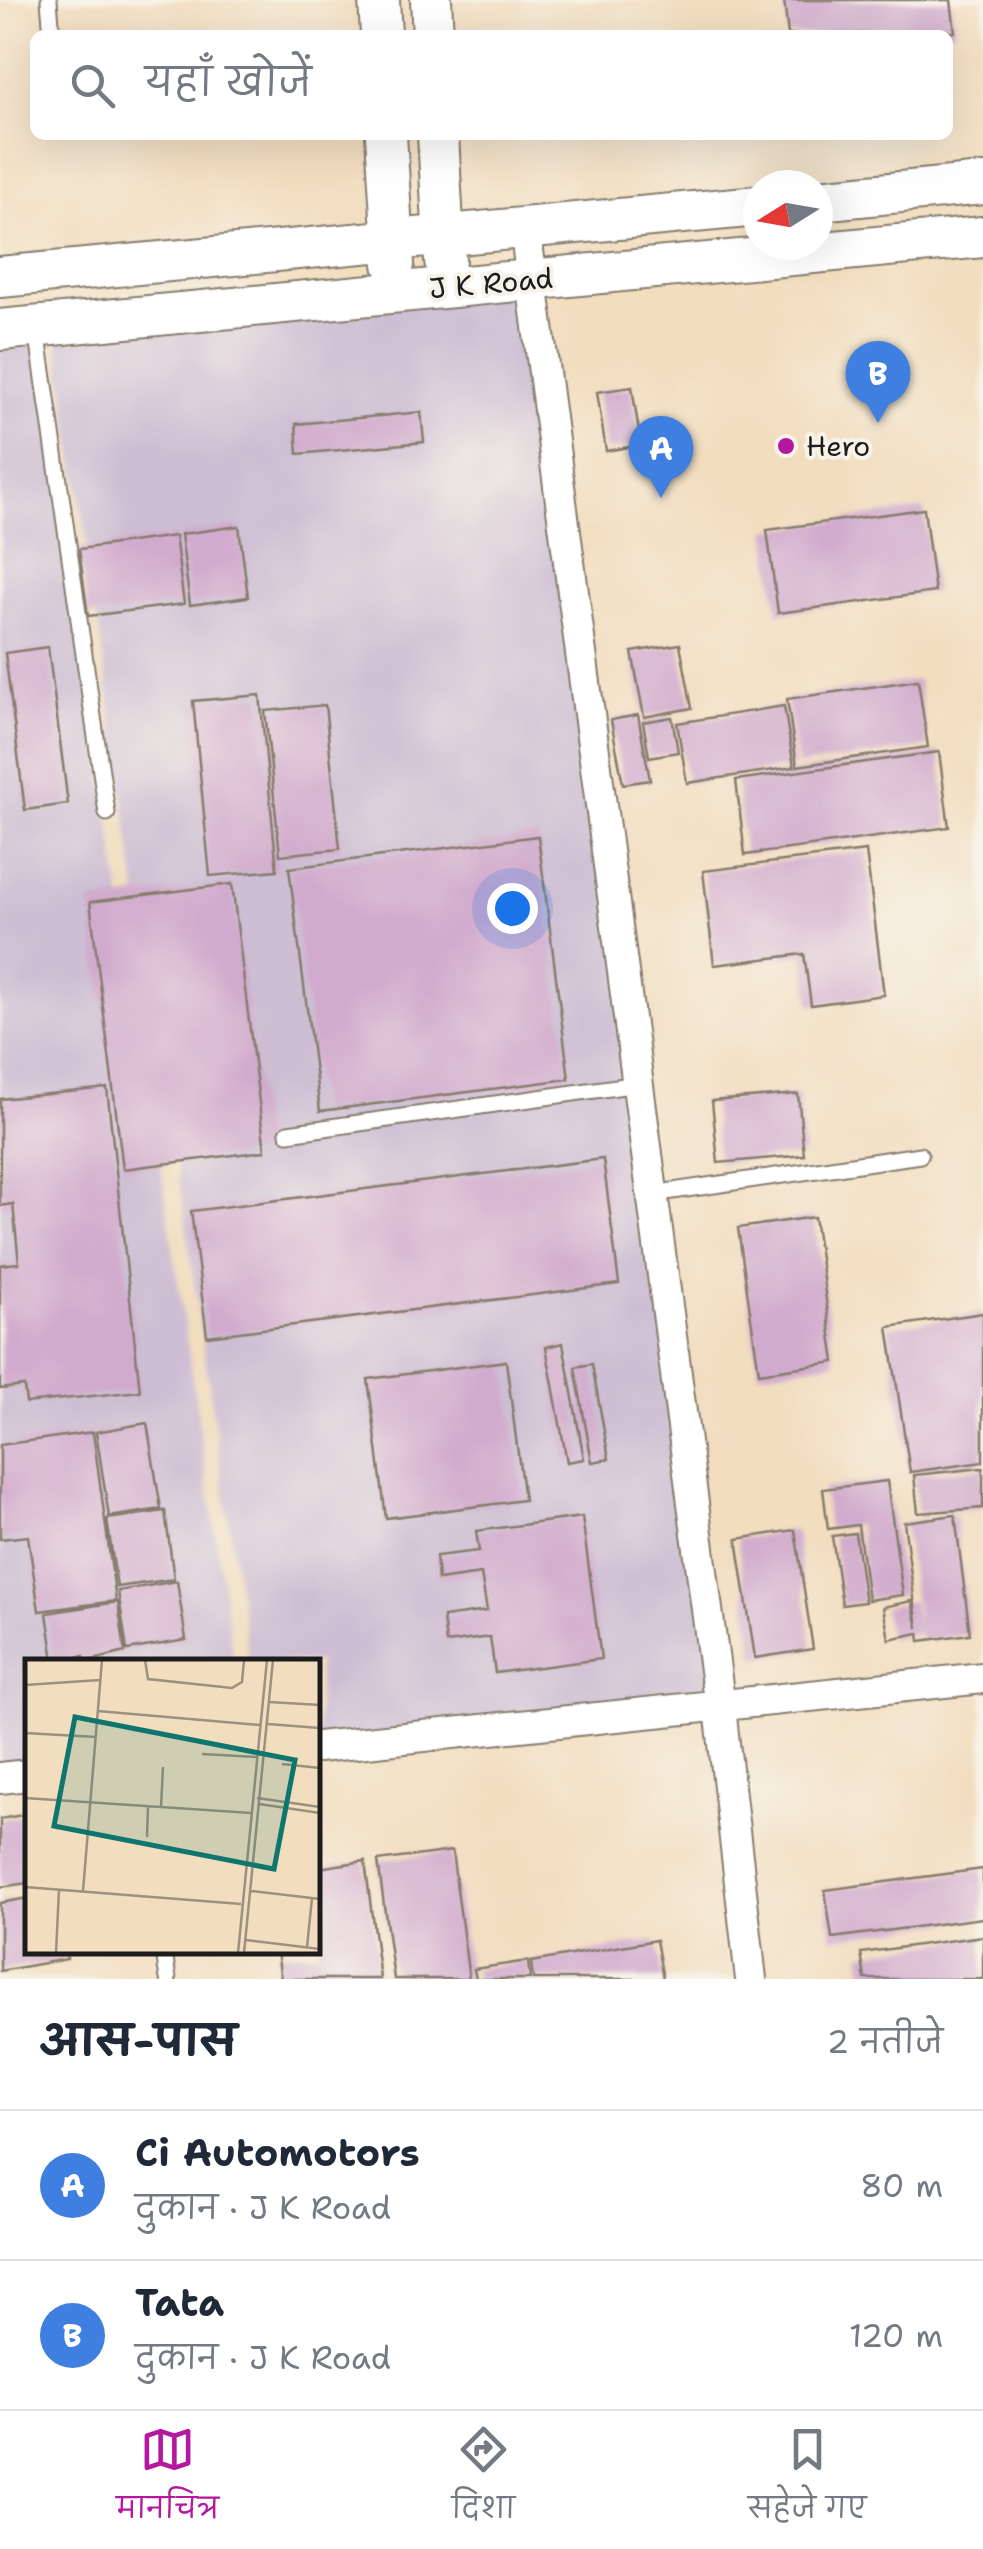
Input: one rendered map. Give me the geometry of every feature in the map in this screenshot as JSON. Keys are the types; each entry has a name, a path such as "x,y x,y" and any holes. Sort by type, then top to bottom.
{"main road":[{"path":"379,0 381,30"},
{"path":"431,0 433,30"},
{"path":"386,140 397,292"},
{"path":"438,140 448,288"},
{"path":"833,199 983,184"},
{"name":"J K Road","path":"0,278 743,207"},
{"name":"J K Road","path":"18,328 983,237"}],"street":[{"path":"525,228 720,1708 751,1979"},
{"path":"320,1747 983,1678"},
{"path":"0,1778 25,1775"}],"lane":[{"path":"48,0 51,30"},
{"path":"18,328 107,813"},
{"path":"288,1133 638,1084"},
{"path":"652,1194 920,1156"},
{"path":"164,1954 168,1979"}],"shaded area":[{"path":"530,280 720,1708 320,1747 320,1659 249,1659 55,325"},
{"path":"37,326 234,1659 25,1659 25,1775 0,1778 0,333"}],"building":[{"path":"784,0 951,0 955,32 953,30 787,30"},
{"path":"632,387 641,445 606,451 597,392"},
{"path":"421,412 424,442 298,454 296,424"},
{"path":"924,509 935,592 778,613 767,530"},
{"path":"239,526 248,597 190,605 181,534"},
{"path":"175,536 184,604 88,616 79,549"},
{"path":"680,644 692,708 644,717 632,652"},
{"path":"48,647 68,804 25,810 5,653"},
{"path":"918,680 928,747 797,766 787,699"},
{"path":"260,695 277,870 210,876 193,701"},
{"path":"325,705 340,849 280,855 265,711"},
{"path":"784,706 794,767 687,783 677,723"},
{"path":"638,715 650,780 623,784 611,720"},
{"path":"672,717 678,752 649,757 643,722"},
{"path":"939,752 949,827 745,855 736,780"},
{"path":"538,836 569,1079 320,1111 289,868"},
{"path":"866,851 884,995 811,1005 804,954 714,965 703,871"},
{"path":"232,884 265,1151 123,1169 90,902"},
{"path":"107,1088 140,1391 26,1403 24,1386 0,1389 0,1265 19,1263 13,1204 0,1206 0,1099"},
{"path":"798,1094 804,1155 718,1163 712,1101"},
{"path":"603,1159 619,1284 207,1336 191,1211"},
{"path":"814,1217 835,1362 759,1373 738,1228"},
{"path":"983,1313 983,1462 910,1472 888,1327"},
{"path":"563,1343 584,1459 567,1462 546,1347"},
{"path":"506,1361 524,1500 386,1518 368,1379"},
{"path":"592,1364 609,1459 592,1462 575,1367"},
{"path":"147,1423 161,1509 109,1517 96,1432"},
{"path":"93,1432 116,1601 39,1611 28,1536 0,1539 0,1445"},
{"path":"983,1468 983,1508 918,1513 914,1475"},
{"path":"887,1481 903,1595 868,1600 858,1525 828,1529 823,1489"},
{"path":"165,1511 174,1579 117,1587 107,1519"},
{"path":"955,1515 970,1634 920,1641 919,1633 889,1639 883,1607 912,1601 918,1628 904,1522"},
{"path":"582,1517 601,1659 495,1673 490,1637 446,1643 443,1617 487,1611 481,1574 438,1580 436,1556 479,1551 476,1531"},
{"path":"795,1530 813,1649 755,1658 737,1539"},
{"path":"855,1533 865,1602 842,1605 832,1536"},
{"path":"177,1581 186,1640 127,1650 118,1591"},
{"path":"118,1602 125,1652 98,1659 54,1659 47,1613"},
{"path":"22,1815 25,1883 0,1887 0,1819"},
{"path":"452,1851 469,1979 394,1979 378,1861"},
{"path":"365,1861 380,1979 281,1979 277,1954 320,1954 320,1868"},
{"path":"983,1869 983,1918 832,1938 825,1890"},
{"path":"25,1899 25,1954 66,1954 67,1959 0,1971 0,1903"},
{"path":"983,1936 983,1979 865,1979 861,1953"},
{"path":"656,1940 663,1979 533,1979 531,1962"},
{"path":"528,1961 530,1979 476,1979 474,1969"}],"place":[{"name":"Tata","path":"878,423"},
{"name":"Hero","path":"786,446"},
{"name":"Ci Automotors","path":"661,498"}]}
